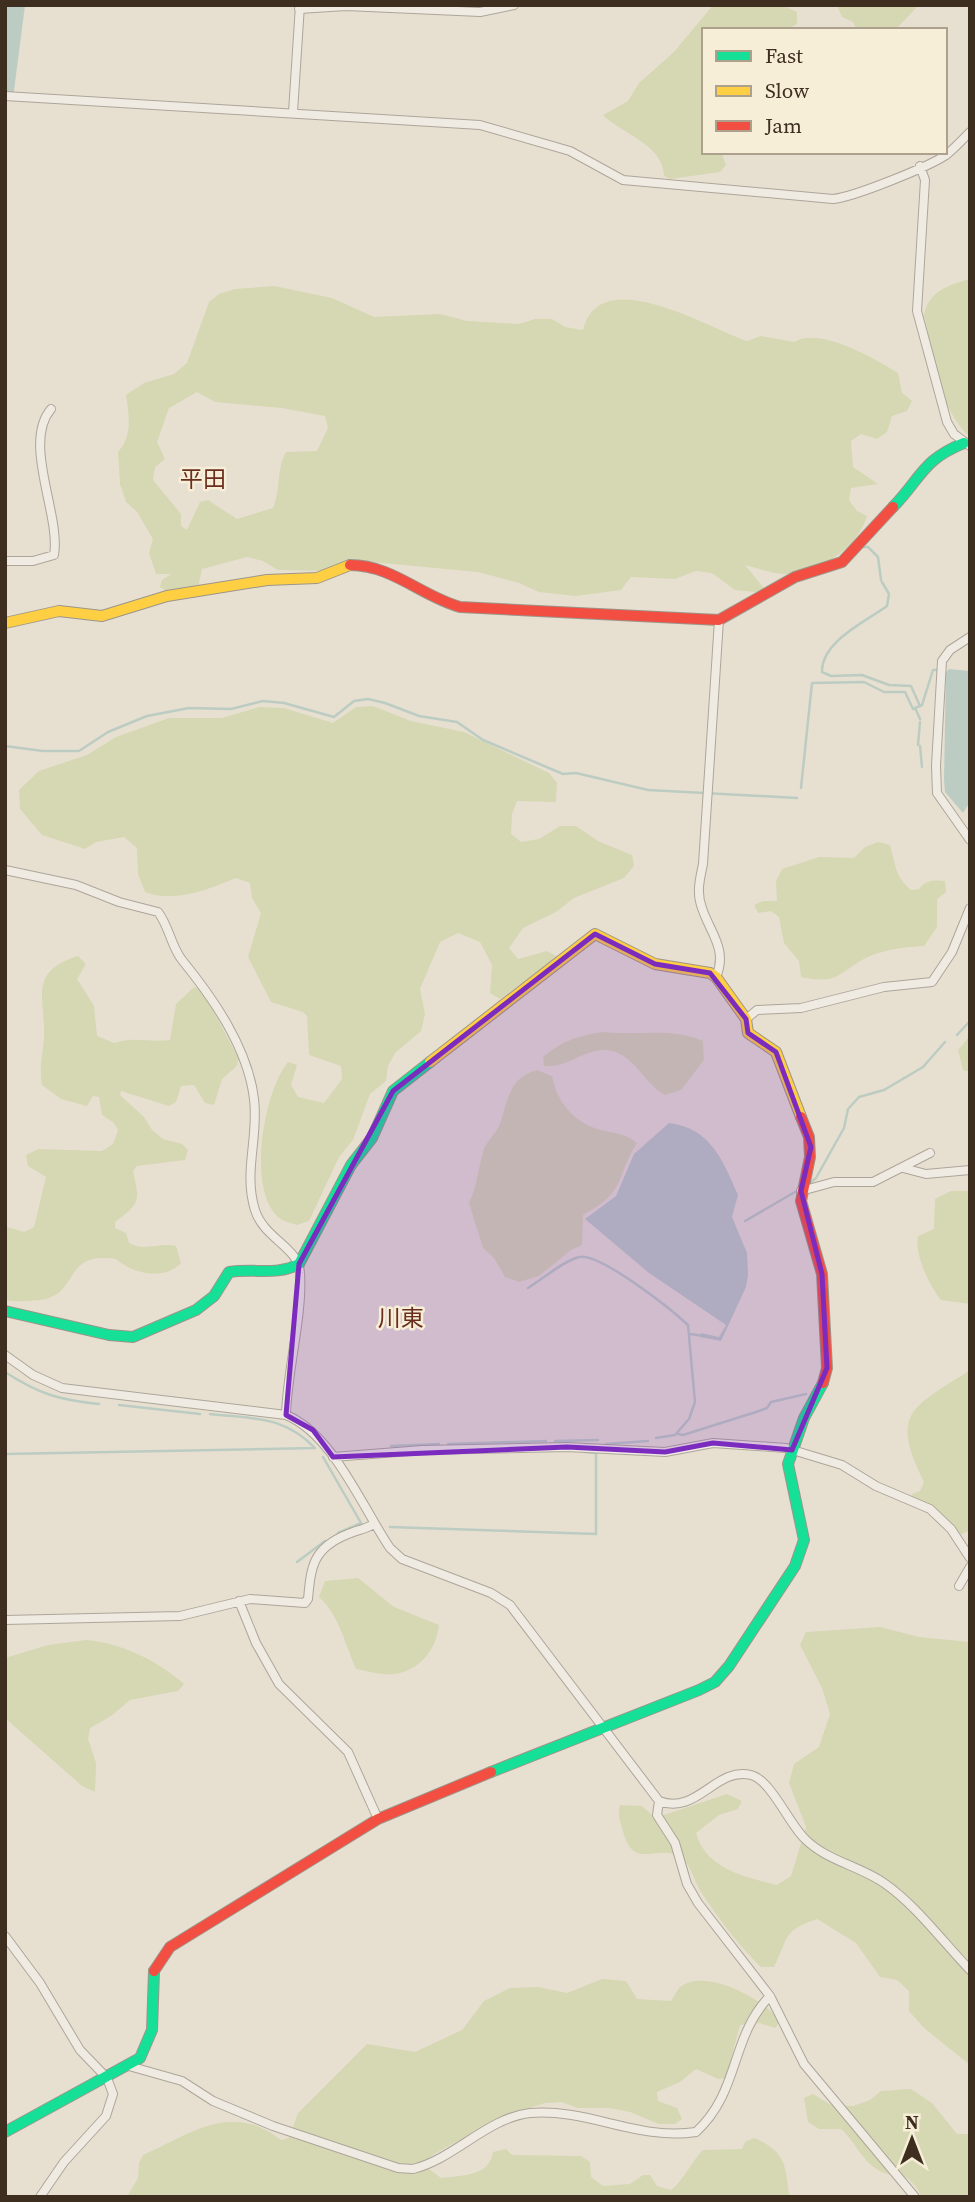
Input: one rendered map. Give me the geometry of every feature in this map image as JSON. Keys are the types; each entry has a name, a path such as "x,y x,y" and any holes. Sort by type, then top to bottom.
{"street":[{"path":"293,113 300,7 480,12 514,5"},
{"path":"9,96 480,125 570,151 622,180 833,199 864,191 946,154"},
{"path":"947,153 970,132"},
{"path":"5,623 59,611 102,616 167,596 267,580 317,578 350,565 362,565 395,574 436,600 460,607 719,620 795,577 842,562 902,498 930,461 939,453 967,444 947,422 917,311 925,180 920,166"},
{"path":"5,561 33,561 54,555 42,451 42,423 51,409"},
{"path":"716,976 720,965 719,945 701,907 699,880 703,864 719,620"},
{"path":"970,637 950,650 942,661 936,766 937,793 970,840"},
{"path":"5,870 76,885 158,912 181,959 215,1005 246,1064 255,1102 249,1171 255,1211 272,1238 291,1251 299,1264 301,1274 286,1415"},
{"path":"746,1019 757,1010 801,1008 884,987 932,982 952,952 970,908"},
{"path":"5,1311 109,1335 133,1337 196,1310 214,1296 229,1272 247,1269 284,1272 299,1264 351,1166 372,1138 393,1091 595,934 655,964 710,972 716,976 746,1019 748,1032 769,1045 781,1061 809,1137 810,1157 802,1191 805,1216 822,1274 827,1368 792,1450 787,1472 803,1540 795,1566 750,1636 715,1682 378,1819 160,1955 151,1978 153,2037 140,2058 5,2133"},
{"path":"802,1191 834,1182 873,1182 930,1153"},
{"path":"903,1168 926,1174 970,1170"},
{"path":"5,1355 33,1375 62,1388 286,1415 313,1430 390,1548 402,1559 491,1593 510,1605 659,1801 680,1805 692,1801 730,1777 752,1776 761,1780 808,1842 885,1883 970,1970"},
{"path":"333,1457 422,1450 567,1447 665,1452 713,1443 792,1450 842,1465 876,1486 930,1509 951,1528 970,1558"},
{"path":"5,1620 156,1619 265,1598 305,1603 308,1599 310,1570 319,1554 343,1536 374,1524"},
{"path":"959,1587 970,1567"},
{"path":"239,1601 256,1643 279,1684 348,1752 378,1819"},
{"path":"659,1801 657,1815 675,1843 687,1884 770,1996 804,2064 915,2197"},
{"path":"5,1936 40,1983 80,2050 107,2078 113,2094 106,2116 64,2162 40,2197"},
{"path":"129,2066 181,2081 213,2101 286,2130 398,2168 413,2169 526,2114 565,2115 666,2135 696,2132 720,2105 740,2040 758,2007 770,1996"}],"highlighted area":[{"path":"595,934 655,964 710,973 746,1019 748,1033 776,1052 811,1147 801,1191 822,1274 827,1368 792,1450 713,1443 665,1452 567,1447 333,1457 313,1430 286,1415 299,1264 393,1091"}],"green space":[{"path":"713,5 782,5 797,12 797,24 790,28 702,28 702,154 722,154 726,165 720,172 670,179 664,176 662,165 650,148 603,115 628,101 639,83 674,52"},
{"path":"837,5 919,5 898,27 856,28 853,22 842,17"},
{"path":"970,279 970,437 959,425 944,396 924,315 930,300 941,290"},
{"path":"274,286 332,298 374,317 440,314 467,321 519,324 535,319 552,319 565,327 583,330 593,310 610,301 632,300 682,313 747,341 761,336 794,342 817,338 846,346 898,373 902,393 912,401 907,411 892,416 887,432 877,439 861,434 851,441 853,467 878,484 851,488 849,500 857,511 867,516 855,538 847,548 825,563 801,572 778,573 745,565 768,593 735,590 712,573 696,571 675,579 631,577 621,590 576,596 539,592 519,583 478,572 361,561 326,571 278,570 263,561 247,557 202,569 198,588 168,592 160,587 162,580 171,574 156,574 149,553 153,539 137,512 126,502 120,484 118,452 126,439 129,425 126,395 144,383 174,374 187,363 209,302 219,294 235,289","holes":["197,392 215,402 282,408 325,416 328,428 317,451 286,452 273,508 237,519 208,500 200,502 187,530 181,526 181,514 153,480 155,467 165,459 157,442 169,408"]},
{"path":"373,706 411,721 464,732 549,773 557,783 556,802 517,801 512,814 511,834 521,842 539,839 560,826 576,826 598,841 632,855 634,866 624,878 574,898 556,912 523,928 509,948 518,959 547,951 558,957 500,999 490,993 492,965 480,942 458,933 440,942 420,989 425,1014 421,1031 395,1053 388,1066 386,1081 370,1094 353,1140 339,1157 309,1221 297,1225 277,1216 268,1202 263,1183 262,1139 272,1094 288,1062 297,1065 291,1085 298,1097 324,1103 342,1079 341,1066 309,1055 307,1016 303,1012 271,1002 248,957 261,913 252,898 250,883 236,878 202,891 179,896 145,892 138,874 137,848 124,837 96,842 85,849 42,835 20,809 19,790 39,771 87,755 116,737 169,718 222,718 259,707 284,708 333,723 356,707"},
{"path":"878,842 890,845 898,874 911,890 919,889 930,881 945,881 946,892 937,899 937,927 924,946 870,956 832,978 801,977 799,961 784,943 779,917 771,911 758,913 754,905 763,901 777,901 776,881 782,869 819,857 854,858 865,847"},
{"path":"78,956 86,964 77,979 94,1006 97,1036 114,1043 128,1040 170,1040 176,1004 194,987 202,990 239,1059 236,1067 222,1079 214,1105 205,1103 194,1085 181,1086 176,1102 169,1106 121,1091 120,1095 144,1117 152,1130 163,1139 182,1144 188,1150 185,1160 137,1166 133,1171 137,1189 136,1201 134,1206 115,1222 115,1228 126,1233 129,1243 135,1246 176,1246 181,1263 174,1269 157,1274 140,1272 116,1259 100,1258 80,1265 65,1286 49,1298 8,1301 5,1300 5,1231 7,1227 24,1232 34,1227 46,1177 28,1166 26,1155 38,1149 102,1151 113,1144 118,1130 114,1123 102,1115 99,1097 93,1096 87,1106 61,1099 42,1085 43,987 52,970 62,962"},
{"path":"604,1032 667,1033 691,1037 703,1041 704,1060 681,1090 665,1095 627,1059 612,1051 595,1051 561,1064 544,1066 543,1057 564,1043"},
{"path":"970,1036 970,1072 963,1070 958,1050"},
{"path":"537,1070 552,1076 563,1103 575,1117 591,1127 624,1136 637,1143 614,1191 597,1207 583,1215 582,1245 571,1250 539,1276 519,1282 505,1277 494,1258 483,1248 469,1203 484,1148 500,1124 511,1091 521,1078"},
{"path":"951,1191 970,1191 970,1304 941,1300 928,1279 918,1252 918,1236 934,1229 935,1199"},
{"path":"970,1370 970,1530 954,1538 936,1519 914,1505 912,1494 920,1491 924,1482 908,1440 908,1426 912,1414 921,1404"},
{"path":"358,1578 394,1607 439,1625 431,1650 420,1663 404,1672 390,1674 356,1669 337,1621 319,1597 325,1581"},
{"path":"880,1627 919,1637 970,1642 970,2065 924,2028 909,2011 909,1991 897,1980 880,1977 856,1943 817,1919 798,1927 788,1936 774,1967 761,1967 715,1912 683,1859 674,1854 641,1854 634,1851 628,1844 619,1818 620,1805 642,1806 652,1815 664,1815 727,1794 742,1801 738,1809 719,1815 696,1833 708,1855 728,1870 765,1882 777,1885 791,1876 806,1827 789,1783 794,1764 819,1747 830,1714 822,1688 800,1645 806,1632"},
{"path":"86,1640 113,1645 138,1654 162,1667 184,1684 178,1691 130,1700 111,1716 90,1728 88,1739 96,1763 95,1792 82,1786 5,1718 5,1658 48,1645"},
{"path":"602,1979 626,1981 637,1999 671,2001 680,1987 691,1982 719,1983 748,1995 779,2020 776,2028 759,2023 740,2025 726,2078 718,2079 696,2069 680,2082 657,2092 658,2101 677,2108 682,2119 675,2124 659,2124 630,2112 609,2108 577,2108 562,2102 545,2103 498,2118 431,2156 429,2169 441,2178 466,2175 486,2166 493,2152 506,2149 512,2155 581,2156 590,2162 591,2177 603,2186 630,2184 643,2175 650,2175 657,2186 671,2190 703,2150 742,2149 745,2142 754,2138 772,2148 782,2159 789,2194 793,2197 127,2197 138,2178 139,2163 143,2155 195,2130 228,2122 245,2123 263,2129 281,2140 289,2138 298,2113 367,2044 415,2052 462,2030 484,2001 510,1988 538,1987 567,1993"},
{"path":"911,2089 932,2103 957,2134 970,2134 970,2197 922,2197 911,2181 872,2166 841,2129 819,2129 808,2122 804,2098 813,2094 831,2105 853,2106 870,2100 881,2091"}],"shaded area":[{"path":"949,669 970,671 970,802 963,813 945,792 946,672"},
{"path":"669,1123 695,1132 714,1148 738,1195 732,1217 747,1253 748,1275 746,1287 721,1341 700,1337 701,1333 719,1337 726,1325 649,1273 585,1219 616,1196 634,1154"}],"waterway":[{"path":"5,90 16,5"},
{"path":"860,547 868,547 878,557 881,580"},
{"path":"882,582 889,594 887,606 836,642 824,661 822,672 831,676 862,675 889,685 911,686 920,706"},
{"path":"801,788 812,683 864,682 884,692 905,692 913,709 922,705 933,670 936,670"},
{"path":"5,746 43,751 79,751 108,732 147,716 189,708 231,709 263,701 284,703 334,717 354,701 368,699 419,716 457,722 483,740 563,774 576,773 648,790 797,798"},
{"path":"916,710 920,719"},
{"path":"918,745 920,722"},
{"path":"920,746 922,767"},
{"path":"957,1035 970,1021"},
{"path":"809,1184 816,1178 844,1128 848,1109 859,1097 884,1090 923,1067 945,1042"},
{"path":"745,1221 795,1192"},
{"path":"528,1288 566,1262 579,1257 589,1258 635,1283 688,1325 695,1402 689,1419 675,1435 656,1438"},
{"path":"691,1334 703,1336"},
{"path":"5,1372 50,1395 99,1404"},
{"path":"678,1434 683,1435 756,1412 767,1408 771,1402 806,1394"},
{"path":"119,1405 200,1414"},
{"path":"210,1414 267,1420 291,1429 315,1448"},
{"path":"555,1441 598,1440"},
{"path":"448,1444 546,1441"},
{"path":"606,1444 648,1441"},
{"path":"391,1446 439,1444"},
{"path":"5,1454 315,1448"},
{"path":"390,1527 596,1534 596,1453 585,1452"},
{"path":"323,1457 361,1523 338,1533"},
{"path":"297,1562 325,1541"}],"traffic: fast":[{"path":"893,507 931,463 950,449 964,443"},
{"path":"5,1311 109,1335 133,1337 196,1310 214,1296 229,1272 274,1271 299,1264 351,1165 372,1138 393,1091 430,1062"},
{"path":"491,1772 699,1690 715,1682 729,1666 795,1566 804,1540 788,1464 804,1418 823,1383"},
{"path":"5,2132 140,2058 152,2030 154,1971"}],"traffic: slow":[{"path":"5,623 59,611 102,616 167,596 267,580 317,578 350,565"},
{"path":"430,1062 595,934 655,964 710,973 716,977 746,1019 748,1033 776,1052 801,1117"}],"traffic: jam":[{"path":"350,565 365,566 393,575 460,607 719,620 795,577 842,562 893,507"},
{"path":"801,1117 809,1137 810,1157 801,1201 822,1274 827,1368 823,1383"},
{"path":"154,1971 170,1947 378,1819 491,1772"}],"district":[{"name":"平田","path":"203,479"},
{"name":"川東","path":"401,1318"}]}
